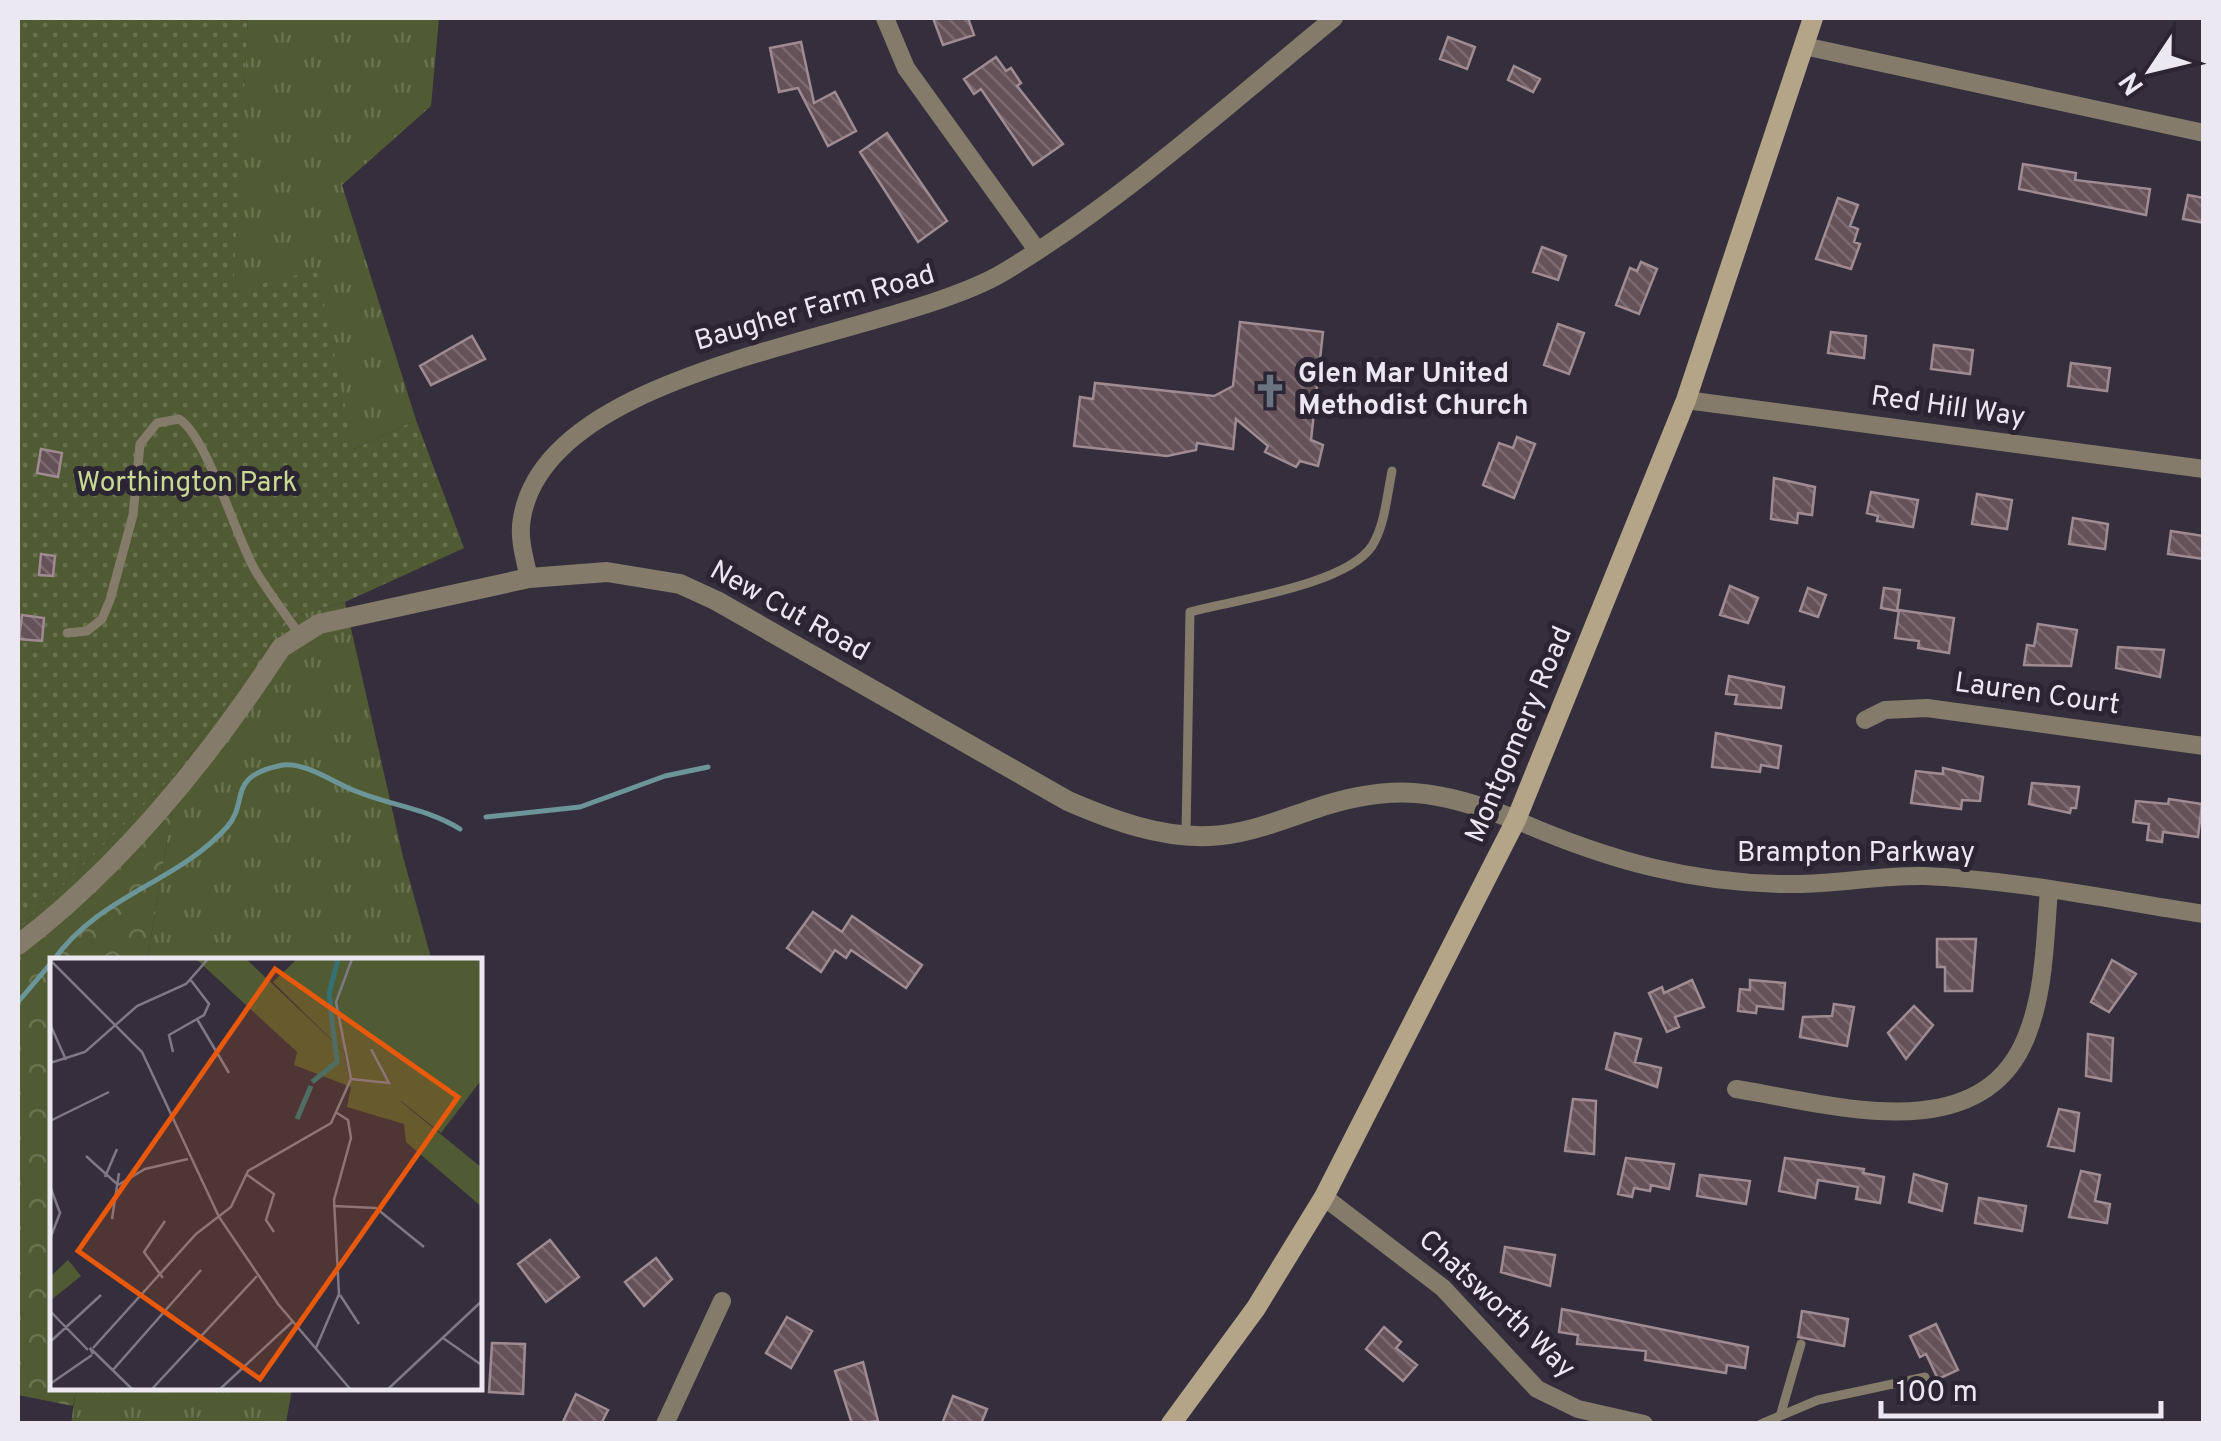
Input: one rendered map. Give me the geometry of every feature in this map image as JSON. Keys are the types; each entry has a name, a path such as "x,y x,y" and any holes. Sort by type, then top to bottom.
{"main road":[{"name":"Montgomery Road","path":"1172,1424 1256,1308 1324,1198 1516,820 1686,400 1812,18"}],"street":[{"path":"885,18 906,68 1037,250"},
{"name":"Baugher Farm Road","path":"529,578 521,520 529,494 544,470 571,443 609,414 678,379 728,360 932,306 974,288 1037,250 1160,159 1334,18"},
{"path":"1804,46 2204,133"},
{"name":"Red Hill Way","path":"1686,400 2204,470"},
{"name":"New Cut Road","path":"18,944 96,874 190,776 281,648 299,634 339,619 529,578 607,572 680,584 1068,801 1112,820 1210,836 1266,825 1373,792 1418,790 1461,798 1516,820"},
{"name":"Lauren Court","path":"1865,720 1885,710 1926,708 2204,746"},
{"name":"Brampton Parkway","path":"1516,820 1591,853 1695,878 1798,884 1922,876 2049,890 2204,914"},
{"path":"1736,1089 1886,1113 1922,1114 1953,1105 1982,1089 2009,1066 2027,1037 2039,994 2049,890"},
{"name":"Chatsworth Way","path":"1324,1198 1443,1288 1538,1389 1578,1409 1644,1424"},
{"path":"665,1424 722,1300"}],"lane":[{"path":"67,632 87,631 102,620 133,516 140,444 157,423 179,419 191,426 256,570 299,634"},
{"path":"1186,834 1190,612 1328,576 1361,560 1378,534 1392,470"},
{"path":"1781,1413 1801,1344"},
{"path":"1761,1424 1781,1413 1862,1388 1925,1377"}],"green space":[{"name":"Worthington Park","path":"18,18 248,18 233,291 317,270 354,449 416,420 464,548 345,602 298,615 279,631 179,770 18,930"},
{"path":"248,18 439,18 431,106 342,185 416,420 354,449 232,291"},
{"path":"345,602 403,857 431,958 148,958 179,770 279,631 298,615"},
{"path":"179,770 148,958 50,958 50,1391 76,1391 73,1406 18,1395 18,930"},
{"path":"76,1391 292,1391 286,1423 71,1424"}],"building":[{"path":"933,18 968,18 974,35 943,45"},
{"path":"1448,37 1475,47 1467,69 1440,59"},
{"path":"801,42 814,103 835,92 856,131 828,146 798,88 779,92 770,48"},
{"path":"996,57 1006,71 1011,68 1021,83 1017,86 1063,144 1033,165 981,89 974,94 964,79"},
{"path":"1514,66 1540,79 1533,92 1508,80"},
{"path":"887,133 947,221 918,242 860,152"},
{"path":"2023,164 2076,173 2075,180 2150,189 2146,215 2019,189"},
{"path":"2188,195 2204,198 2204,223 2183,219"},
{"path":"1838,198 1858,205 1850,226 1858,229 1854,242 1860,244 1851,269 1816,259"},
{"path":"1542,247 1566,256 1558,280 1533,272"},
{"path":"1641,262 1657,269 1639,314 1616,305 1630,268 1637,271"},
{"name":"Glen Mar United Methodist Church","path":"1240,322 1323,332 1311,440 1323,445 1318,466 1300,461 1296,467 1265,452 1268,446 1236,419 1233,449 1197,443 1196,450 1167,456 1074,446 1080,397 1093,399 1095,383 1214,396 1233,386"},
{"path":"1558,324 1584,333 1569,374 1544,365"},
{"path":"1831,332 1866,336 1864,358 1828,353"},
{"path":"472,336 485,359 431,385 420,366"},
{"path":"1934,345 1973,350 1970,374 1931,369"},
{"path":"2071,363 2110,368 2107,391 2068,386"},
{"path":"1517,437 1535,444 1514,498 1483,485 1499,443 1513,448"},
{"path":"41,449 62,453 58,477 37,473"},
{"path":"1774,478 1815,487 1812,515 1798,513 1797,523 1771,519"},
{"path":"1871,492 1918,500 1913,527 1877,521 1878,516 1867,513"},
{"path":"1977,494 2012,500 2007,529 1972,524"},
{"path":"2073,518 2108,524 2105,549 2069,544"},
{"path":"2171,531 2204,536 2204,559 2168,554"},
{"path":"41,554 55,556 53,576 39,575"},
{"path":"1730,586 1758,598 1748,623 1720,615"},
{"path":"1808,588 1826,595 1818,617 1800,611"},
{"path":"1884,588 1900,590 1897,611 1881,608"},
{"path":"1899,610 1954,618 1949,653 1918,648 1919,641 1895,638"},
{"path":"22,615 44,618 42,641 19,639"},
{"path":"2038,624 2077,630 2071,666 2024,665 2027,645 2034,646"},
{"path":"2118,647 2164,650 2160,677 2116,668"},
{"path":"1729,676 1784,687 1781,708 1735,704 1737,695 1726,694"},
{"path":"1716,733 1781,746 1778,768 1761,765 1760,772 1712,767"},
{"path":"1943,768 1983,777 1980,801 1962,800 1961,809 1911,803 1916,771 1943,774"},
{"path":"2032,783 2079,787 2076,808 2071,808 2070,813 2029,804"},
{"path":"2169,799 2202,804 2198,837 2163,832 2162,842 2147,840 2149,824 2133,822 2136,801 2168,804"},
{"path":"813,912 842,932 852,916 922,965 906,988 851,950 846,958 835,950 821,972 787,948"},
{"path":"1937,939 1976,939 1972,991 1945,991 1945,967 1937,967"},
{"path":"2112,960 2136,974 2109,1012 2091,1002"},
{"path":"1692,980 1704,1007 1675,1017 1679,1027 1667,1032 1649,993 1662,987 1664,993"},
{"path":"1750,980 1785,983 1783,1009 1757,1006 1756,1013 1738,1011 1740,989 1750,990"},
{"path":"1834,1004 1854,1007 1847,1046 1800,1037 1803,1017 1832,1016"},
{"path":"1914,1006 1933,1025 1906,1059 1888,1033"},
{"path":"1615,1033 1641,1039 1635,1062 1661,1068 1657,1087 1606,1069"},
{"path":"2088,1034 2113,1038 2111,1081 2086,1076"},
{"path":"1573,1099 1596,1101 1594,1154 1565,1151"},
{"path":"2059,1109 2079,1113 2074,1151 2048,1146"},
{"path":"1626,1158 1674,1164 1669,1189 1651,1185 1650,1191 1634,1188 1632,1197 1618,1194"},
{"path":"1785,1158 1864,1169 1863,1173 1884,1177 1880,1203 1856,1199 1858,1187 1818,1180 1815,1198 1779,1191"},
{"path":"2081,1171 2100,1175 2095,1201 2110,1204 2107,1223 2069,1217"},
{"path":"1914,1174 1947,1184 1942,1211 1909,1202"},
{"path":"1700,1175 1750,1181 1746,1204 1697,1196"},
{"path":"1979,1198 2026,1206 2022,1231 1975,1223"},
{"path":"550,1240 579,1277 546,1302 518,1264"},
{"path":"1505,1247 1555,1255 1550,1286 1501,1272"},
{"path":"656,1258 672,1279 644,1306 625,1282"},
{"path":"1562,1309 1748,1347 1745,1368 1727,1365 1726,1373 1645,1360 1646,1351 1577,1344 1578,1335 1559,1332"},
{"path":"1802,1311 1848,1319 1844,1346 1798,1337"},
{"path":"787,1317 812,1331 791,1368 766,1353"},
{"path":"1936,1324 1958,1370 1938,1379 1926,1354 1920,1357 1910,1336"},
{"path":"1384,1327 1401,1342 1396,1348 1417,1365 1403,1381 1366,1349"},
{"path":"492,1343 525,1344 523,1394 489,1392"},
{"path":"863,1362 878,1421 852,1424 835,1371"},
{"path":"576,1394 608,1410 601,1424 562,1424"},
{"path":"953,1396 987,1409 981,1424 942,1424"}],"waterway":[{"path":"56,958 93,920 207,846 234,817 246,783 265,770 283,765 307,769 460,829"},
{"path":"486,817 580,807 665,776 708,767"},
{"path":"18,1002 50,964"}],"place":[{"name":"Glen Mar United Methodist Church","path":"1270,391"}]}
